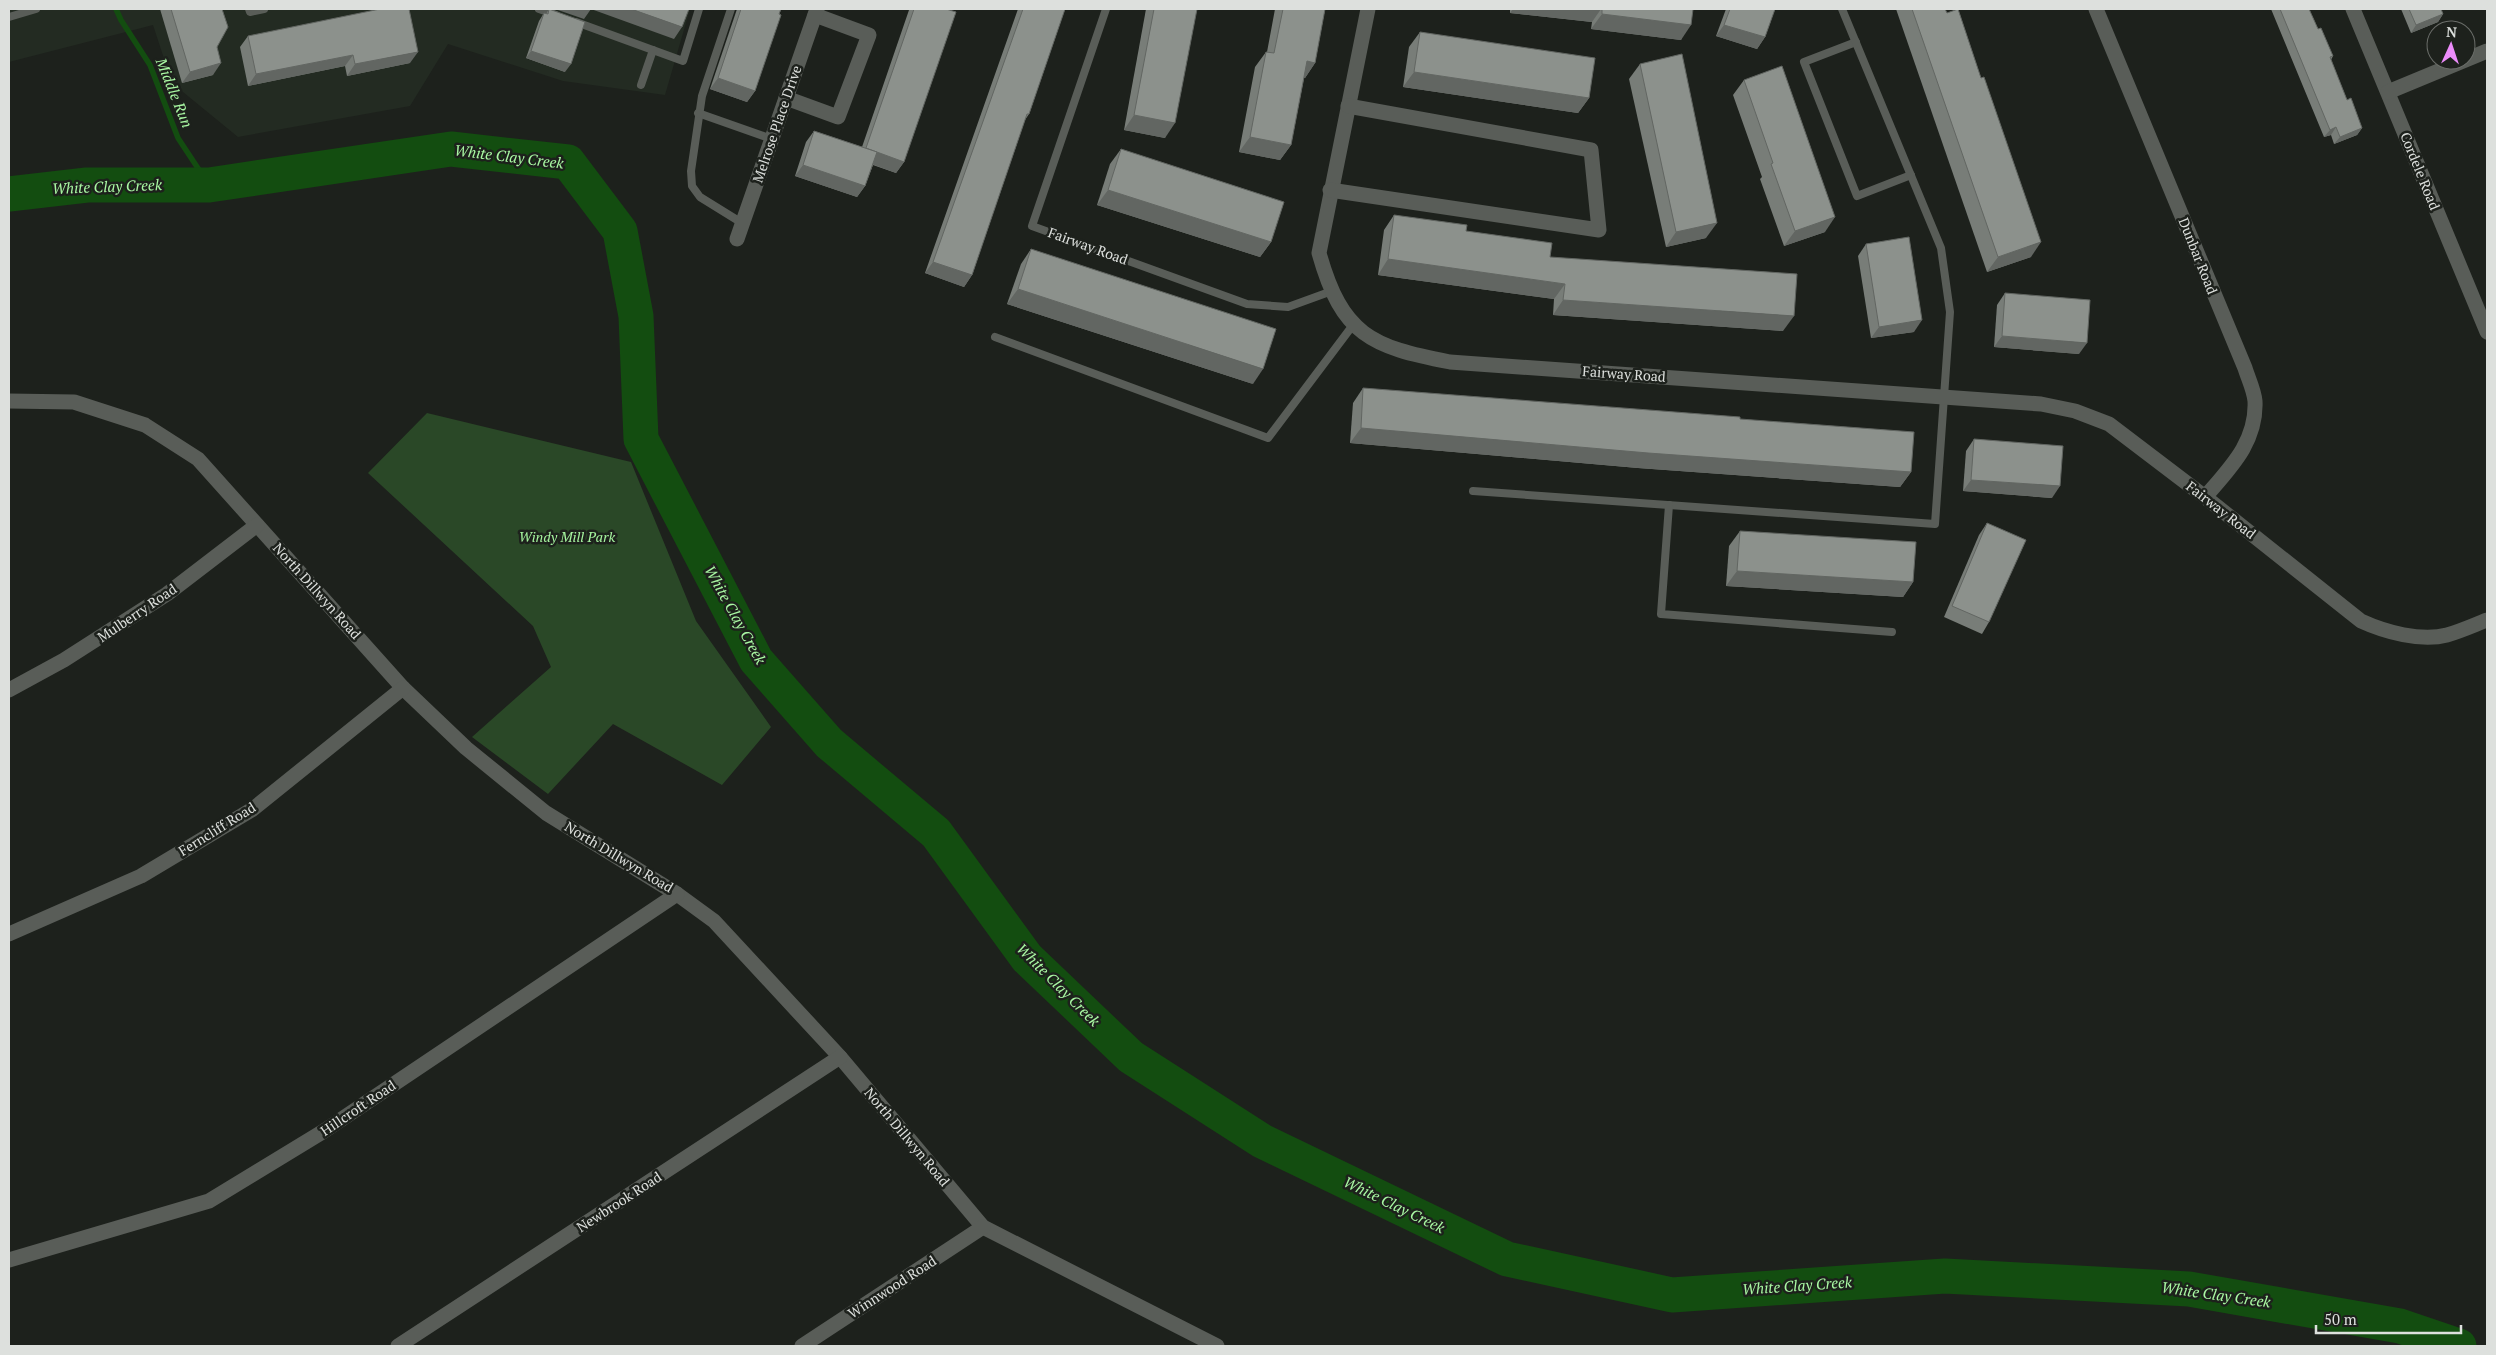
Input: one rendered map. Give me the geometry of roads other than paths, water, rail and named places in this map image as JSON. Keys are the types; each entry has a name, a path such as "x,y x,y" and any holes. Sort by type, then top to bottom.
{"street":[{"name":"Fairway Road","path":"1368,9 1330,190 1319,253 1332,290 1353,325 1384,345 1408,354 1450,362 1944,396 2041,404 2075,411 2110,424 2361,621 2384,631 2412,636 2445,636 2487,620"},
{"name":"Dunbar Road","path":"2096,9 2245,368 2255,400 2250,438 2238,458 2205,497"},
{"name":"Cordele Road","path":"2353,9 2487,332"},
{"path":"786,98 838,117 869,34 816,12"},
{"name":"Melrose Place Drive","path":"737,239 816,12"},
{"path":"2388,92 2487,51"},
{"path":"1330,190 1599,230 1591,150 1348,106"},
{"name":"North Dillwyn Road","path":"9,401 74,402 145,425 198,459 403,688 466,748 546,813 678,894 714,921 840,1057 983,1227 1217,1346"},
{"name":"Mulberry Road","path":"9,690 64,660 167,594 257,525"},
{"name":"Ferncliff Road","path":"9,934 141,876 253,809 403,688"},
{"name":"Hillcroft Road","path":"9,1260 209,1201 324,1132 678,894"},
{"name":"Newbrook Road","path":"398,1346 840,1057"},
{"name":"Winnwood Road","path":"802,1346 983,1227"}],"lane":[{"path":"9,17 36,9"},
{"path":"249,9 250,12 264,9"},
{"path":"539,9 682,61 699,9"},
{"path":"731,9 698,113 691,171 692,186 700,197 742,223"},
{"name":"Fairway Road","path":"1106,9 1032,226 1247,304 1288,307 1332,290"},
{"path":"1473,491 1936,524 1950,312 1941,248 1842,9"},
{"path":"1856,42 1804,62 1857,196 1911,175"},
{"path":"641,86 653,50"},
{"path":"698,113 772,139"},
{"path":"995,337 1268,438 1353,325"},
{"path":"1669,505 1661,614 1892,632"}],"waterway":[{"name":"Middle Run","path":"116,9 150,65 178,138 209,185"},
{"name":"White Clay Creek","path":"9,194 87,185 209,185 451,149 568,162 620,231 636,316 641,439 756,660 829,743 936,833 1027,958 1131,1057 1262,1141 1507,1259 1672,1295 1945,1276 2189,1289 2400,1326 2459,1346"}],"park label":[{"name":"Windy Mill Park","path":"567,537"}]}
